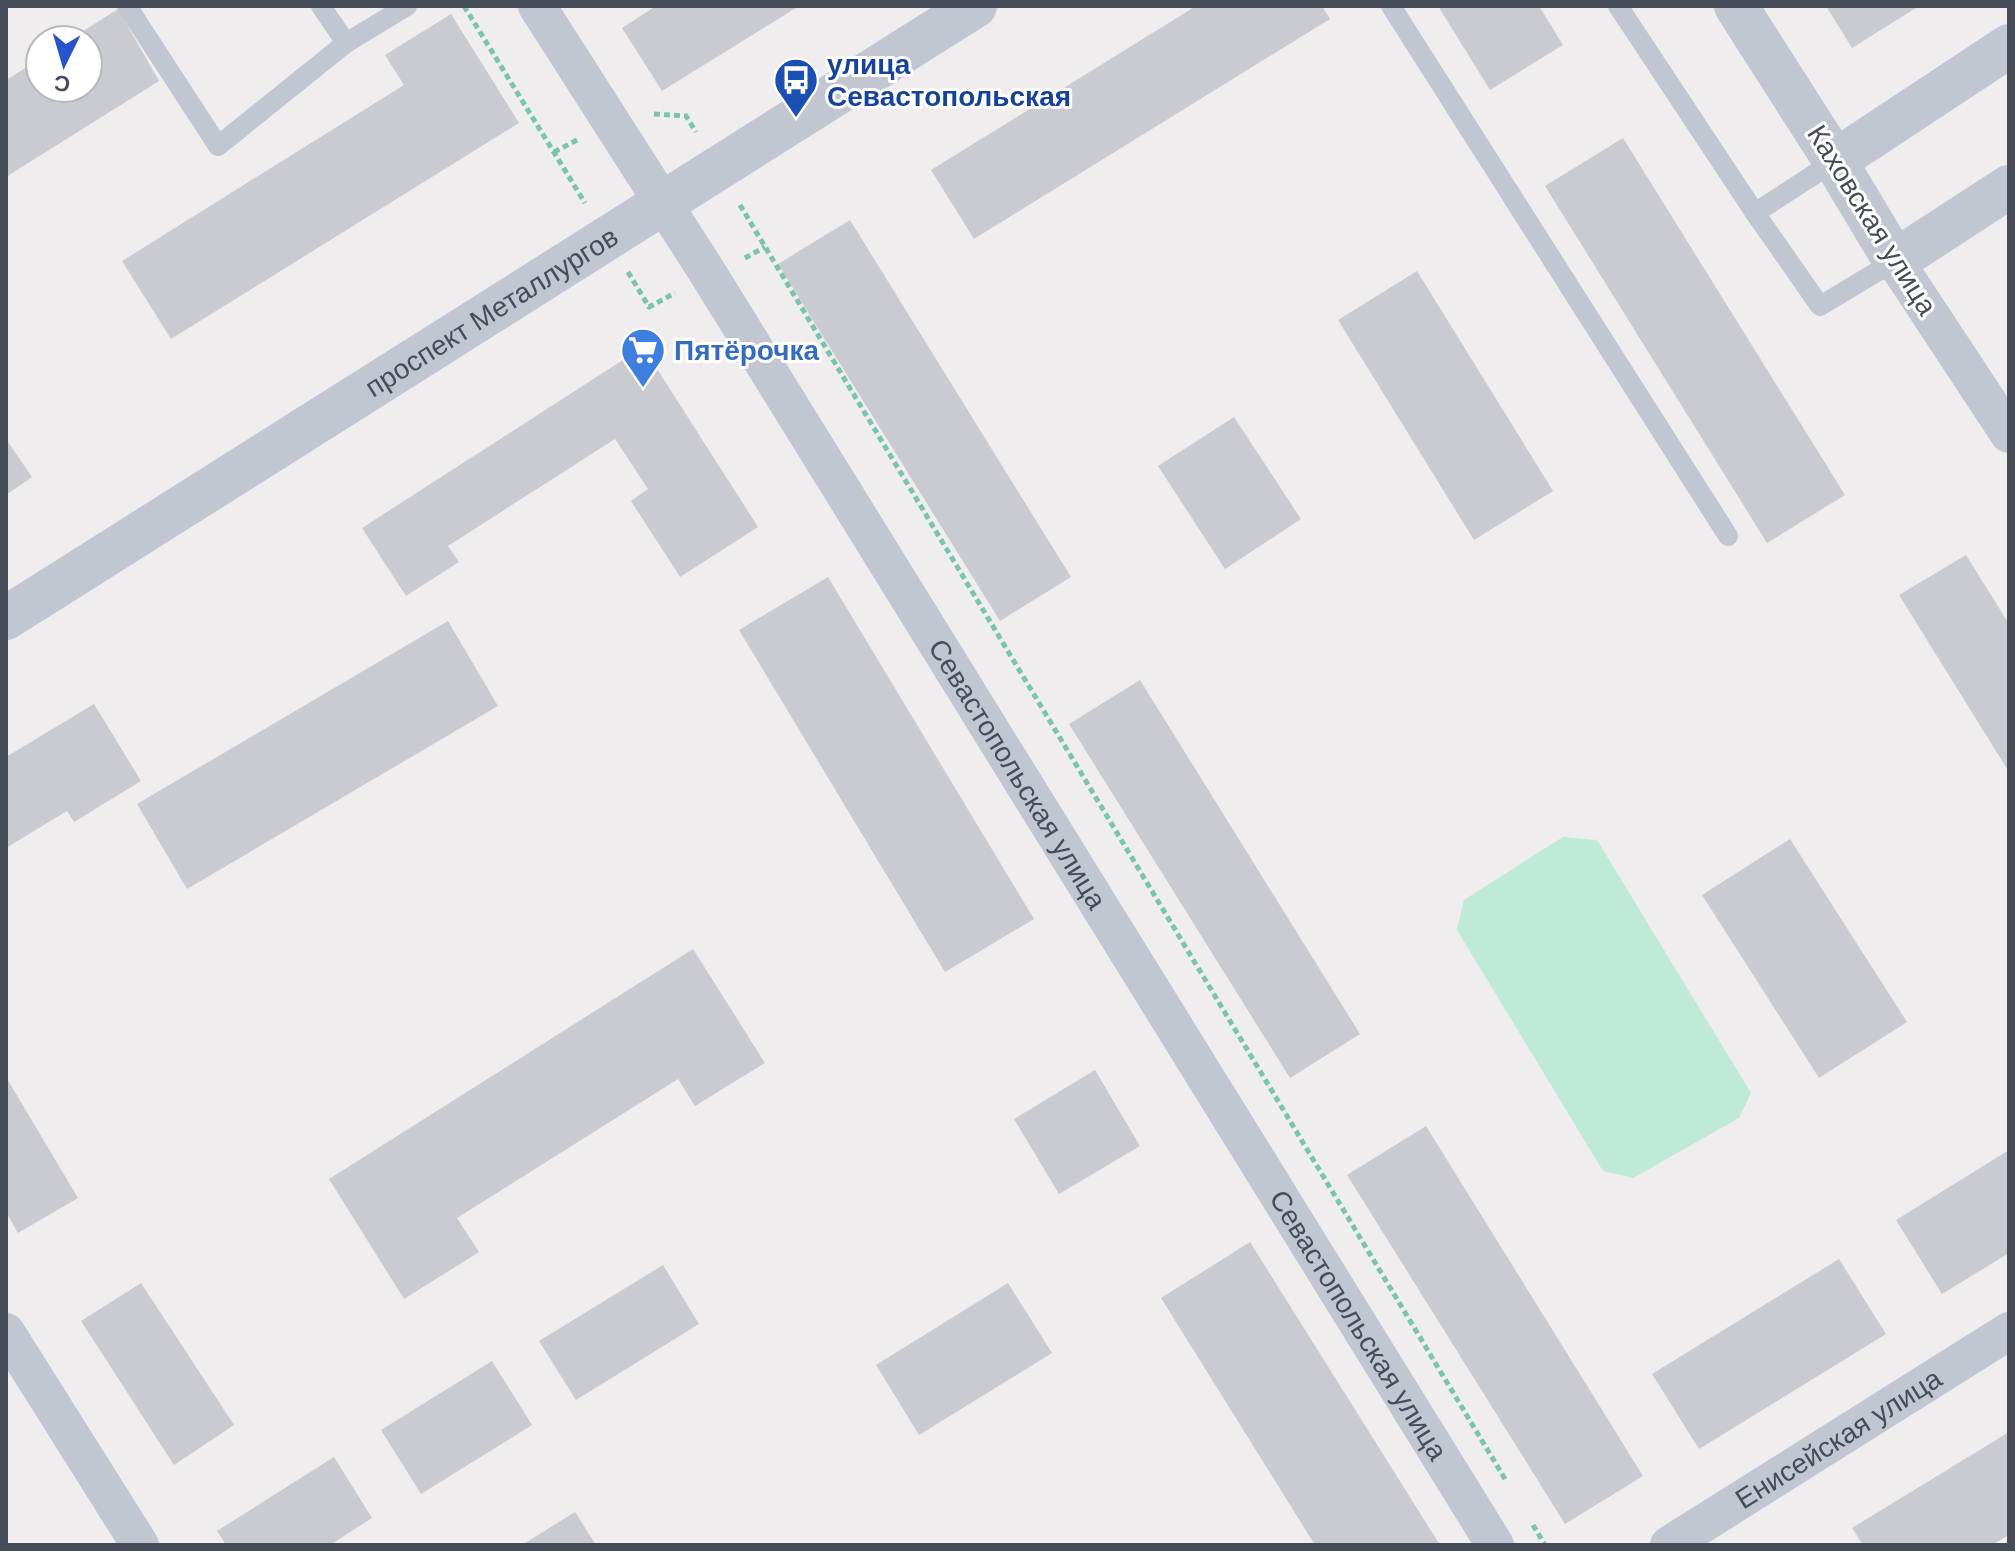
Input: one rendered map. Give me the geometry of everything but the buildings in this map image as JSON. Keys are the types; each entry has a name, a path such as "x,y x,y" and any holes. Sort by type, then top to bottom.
{"street":[{"name":"проспект Металлургов","path":"6,618 975,6"},
{"name":"Каховская улица","path":"1736,6 1895,261 2009,434"},
{"name":"Севастопольская улица","path":"545,9 662,204 709,275 1495,1545"},
{"path":"1835,161 2009,46"},
{"path":"1895,261 2009,187"},
{"name":"Енисейская улица","path":"1669,1545 2009,1331"},
{"path":"6,1332 140,1545"}],"lane":[{"path":"127,6 218,146 346,43 407,6"},
{"path":"321,6 346,43"},
{"path":"1391,6 1728,536"},
{"path":"1618,6 1820,306 1895,261"},
{"path":"1755,213 1835,161"}],"path":[{"path":"464,6 649,307 765,247"},
{"path":"651,114 686,116 1512,1490"},
{"path":"1528,1518 1545,1545"}],"green space":[{"path":"1563,837 1597,840 1751,1093 1739,1118 1633,1178 1603,1171 1457,930 1464,900"}],"place":[{"name":"улица Севастопольская","path":"796,119"},
{"name":"Пятёрочка","path":"643,389"}]}
